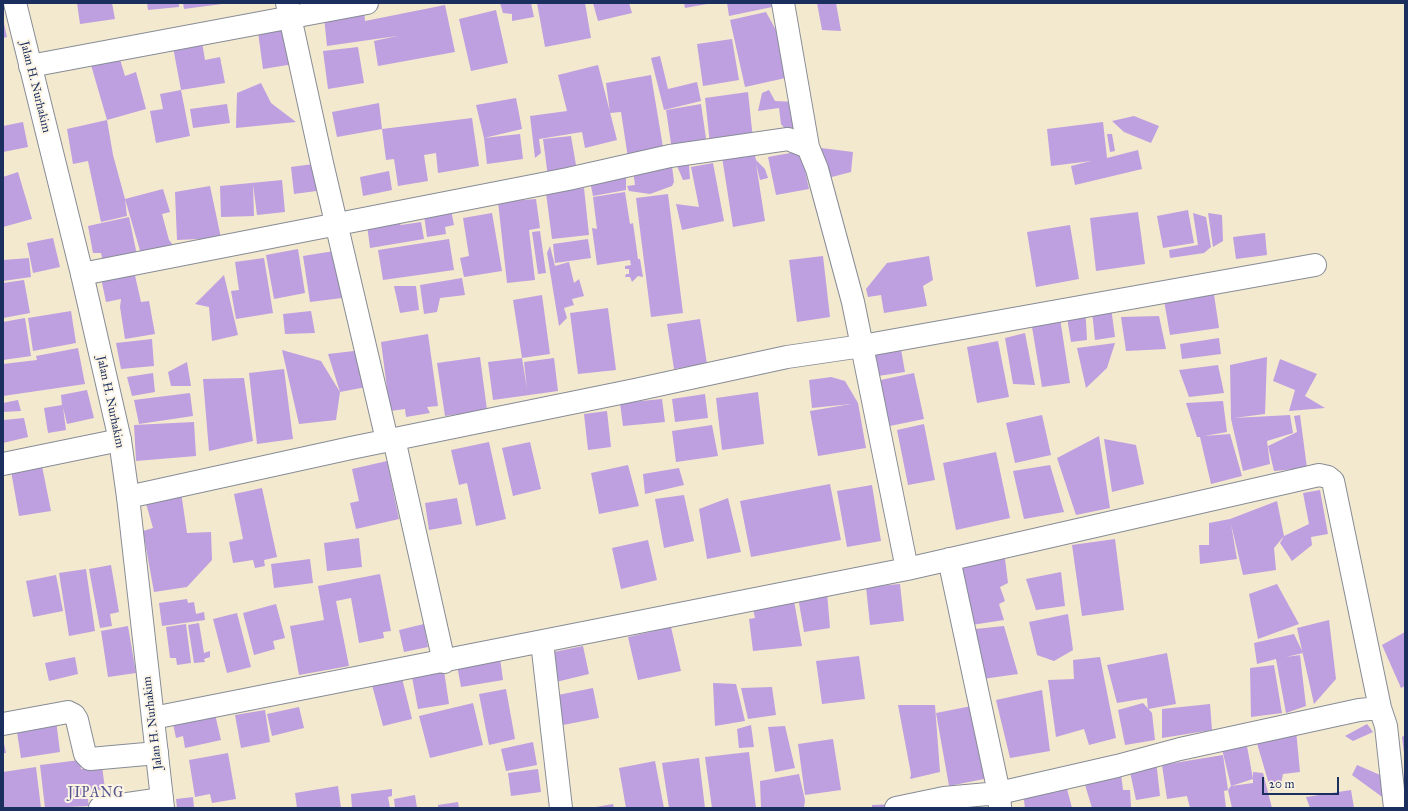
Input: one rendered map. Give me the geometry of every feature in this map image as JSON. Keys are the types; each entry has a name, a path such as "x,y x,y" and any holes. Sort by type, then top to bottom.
{"street":[{"name":"Jalan H. Nurhakim","path":"15,3 82,274 120,440 128,497 162,803"},
{"path":"30,66 289,10 367,3"},
{"path":"783,3 808,147 817,169 853,302 907,569"},
{"path":"289,10 322,163 391,439 444,662"},
{"path":"82,274 568,179 670,156 788,139 808,147"},
{"path":"128,497 391,439 635,390 787,356 862,346 1315,265"},
{"path":"3,464 120,440"},
{"path":"153,718 444,662 907,569 1319,476 1328,477 1333,481 1380,708 1386,726 1395,808"},
{"path":"949,559 999,801"},
{"path":"542,642 561,808"},
{"path":"896,808 944,798 999,801 1180,749 1360,710 1380,708"},
{"path":"3,724 68,712 74,715 77,720 85,754 90,759 157,753"},
{"path":"100,808 162,803"}],"building":[{"path":"77,3 112,3 115,19 80,24"},
{"path":"147,3 179,3 179,7 148,10"},
{"path":"183,3 222,3 222,4 184,9"},
{"path":"500,3 531,3 534,17 512,21 512,14 503,13"},
{"path":"537,3 585,3 591,38 545,47"},
{"path":"593,3 629,3 632,13 598,21"},
{"path":"684,3 707,3 707,4 685,8"},
{"path":"727,3 776,3 777,6 729,16"},
{"path":"817,3 836,3 841,31 822,30"},
{"path":"445,5 455,52 378,66 374,41 397,36 327,46 324,17 364,10 365,21"},
{"path":"496,10 508,63 471,71 459,19"},
{"path":"766,12 782,41 790,77 745,87 730,20"},
{"path":"3,19 7,37 3,38"},
{"path":"290,28 294,64 263,69 258,32"},
{"path":"732,39 739,80 703,86 697,44"},
{"path":"202,42 205,60 220,57 225,83 181,90 173,47"},
{"path":"358,47 364,83 328,89 323,51"},
{"path":"119,56 125,76 136,72 146,109 107,120 91,65"},
{"path":"660,56 668,89 697,82 701,101 664,110 651,58"},
{"path":"598,65 617,140 585,148 582,132 539,139 541,153 535,158 530,116 567,111 558,75"},
{"path":"651,75 664,153 628,158 621,112 610,113 606,83"},
{"path":"261,83 271,103 296,122 236,128 237,93"},
{"path":"181,90 190,136 156,143 150,111 163,109 160,94"},
{"path":"769,90 775,101 798,102 797,131 786,130 781,124 779,108 758,111 762,93"},
{"path":"748,92 753,139 710,144 705,98"},
{"path":"516,98 522,129 484,138 476,105"},
{"path":"379,103 382,129 337,137 332,112"},
{"path":"227,104 230,123 193,128 190,109"},
{"path":"701,104 707,145 672,150 666,110"},
{"path":"1134,116 1159,126 1151,143 1124,132 1112,121"},
{"path":"472,118 479,166 438,173 436,153 424,155 428,181 398,186 394,159 386,160 382,129"},
{"path":"107,120 113,155 125,199 127,216 101,222 88,161 73,164 67,129"},
{"path":"23,122 28,147 3,152 3,126"},
{"path":"1103,122 1107,158 1138,150 1142,169 1075,185 1071,166 1091,161 1051,166 1047,129"},
{"path":"520,134 523,159 487,164 484,138"},
{"path":"1107,134 1112,134 1115,151 1110,152"},
{"path":"571,136 577,171 548,177 543,139"},
{"path":"821,148 853,152 851,172 828,178"},
{"path":"801,151 809,189 776,195 768,157"},
{"path":"754,152 756,160 765,169 768,178 760,180 756,164 765,221 733,227 722,157"},
{"path":"710,153 712,159 649,168 672,166 674,182 672,186 650,194 629,191 627,186 635,185 633,171 626,172 626,190 593,196 590,181 586,181 583,186 550,190 549,186"},
{"path":"321,163 324,190 294,194 291,167"},
{"path":"713,163 724,221 682,230 676,204 699,207 691,167"},
{"path":"689,165 690,179 683,180 677,166"},
{"path":"389,171 392,190 363,196 360,177"},
{"path":"18,172 32,219 3,227 3,177"},
{"path":"282,180 285,212 257,215 253,184 254,216 221,217 220,186"},
{"path":"210,186 221,238 177,240 175,192"},
{"path":"584,188 589,235 552,239 546,193"},
{"path":"163,189 170,212 162,214 169,240 173,245 141,254 125,199"},
{"path":"625,192 630,224 633,223 638,259 640,259 643,277 638,276 632,282 630,277 625,277 626,274 629,274 629,269 625,269 625,266 631,265 630,260 597,265 592,228 597,229 593,197"},
{"path":"668,194 683,313 651,317 636,198"},
{"path":"536,199 540,228 529,230 535,280 507,283 498,202"},
{"path":"451,210 454,225 445,227 446,234 427,237 424,215"},
{"path":"1188,210 1194,243 1163,248 1157,216"},
{"path":"1138,212 1145,264 1096,271 1090,218"},
{"path":"492,213 502,271 464,277 460,258 469,256 463,218"},
{"path":"1193,213 1206,217 1211,247 1204,253 1170,258 1169,250 1198,245"},
{"path":"1208,213 1222,215 1223,241 1213,247"},
{"path":"129,217 137,255 103,262 101,253 93,253 88,226"},
{"path":"394,219 401,225 421,222 424,239 370,248 367,225"},
{"path":"1070,225 1079,279 1036,287 1027,232"},
{"path":"540,231 546,273 538,274 532,232"},
{"path":"1265,233 1267,255 1236,259 1233,237"},
{"path":"53,238 60,267 33,273 27,243"},
{"path":"449,239 454,270 383,280 378,250"},
{"path":"588,239 591,258 555,263 553,244"},
{"path":"550,246 555,266 569,262 574,283 579,279 584,296 572,299 574,305 564,308 567,318 559,326 547,253"},
{"path":"298,249 305,293 274,299 266,255"},
{"path":"334,251 342,298 310,302 303,256"},
{"path":"823,256 830,317 797,322 789,260"},
{"path":"929,256 933,280 923,286 927,306 884,313 881,295 868,297 866,289 887,263"},
{"path":"29,258 31,277 3,281 3,260"},
{"path":"264,258 273,313 236,319 231,291 239,290 235,262"},
{"path":"134,271 141,302 149,301 155,334 125,339 120,307 121,299 106,302 101,278"},
{"path":"224,275 238,335 212,341 209,307 195,304"},
{"path":"462,278 465,295 440,298 437,312 424,314 420,285"},
{"path":"24,280 30,313 3,318 3,283"},
{"path":"1212,281 1219,328 1170,335 1162,289"},
{"path":"394,286 416,286 419,310 400,313"},
{"path":"542,295 550,354 522,358 513,300"},
{"path":"1110,300 1115,337 1095,340 1091,302"},
{"path":"1085,304 1087,340 1071,342 1065,305"},
{"path":"608,308 616,370 578,374 570,313"},
{"path":"71,311 76,343 33,351 28,318"},
{"path":"311,311 315,333 285,334 283,314"},
{"path":"1059,312 1070,383 1042,387 1031,321"},
{"path":"1159,316 1166,349 1126,351 1121,317"},
{"path":"25,318 31,356 3,360 3,322"},
{"path":"700,319 707,364 674,369 667,324"},
{"path":"1025,333 1035,385 1013,384 1005,338"},
{"path":"428,334 438,406 427,407 430,413 406,417 405,409 390,411 381,342"},
{"path":"899,338 905,372 878,376 872,342"},
{"path":"1219,338 1221,354 1182,359 1180,344"},
{"path":"152,339 154,366 121,369 116,343"},
{"path":"998,341 1009,397 977,403 967,347"},
{"path":"1115,343 1107,368 1086,388 1077,348"},
{"path":"78,348 85,384 3,396 3,364 37,360 36,356"},
{"path":"282,350 321,361 340,392 336,420 299,424"},
{"path":"363,350 366,387 340,392 328,354"},
{"path":"480,357 487,410 445,416 437,363"},
{"path":"1267,357 1265,414 1234,418 1290,415 1293,433 1267,441 1270,464 1243,471 1231,419 1230,365"},
{"path":"522,358 527,389 524,362 554,358 558,391 493,400 488,362"},
{"path":"1280,359 1317,374 1305,396 1325,408 1289,411 1295,390 1273,381"},
{"path":"187,362 191,386 171,386 168,372"},
{"path":"1218,365 1224,393 1189,397 1179,370"},
{"path":"284,369 293,439 257,444 249,373"},
{"path":"153,373 155,392 132,396 127,377"},
{"path":"914,373 924,419 880,428 871,382"},
{"path":"831,377 845,381 858,403 866,448 818,456 810,411 851,404 812,408 809,380"},
{"path":"244,378 253,441 209,451 203,379"},
{"path":"87,390 94,418 67,424 63,407 66,430 48,433 44,408 62,405 61,395"},
{"path":"758,392 764,444 722,450 716,398"},
{"path":"190,393 193,416 139,424 134,400"},
{"path":"705,394 708,418 675,422 672,399"},
{"path":"662,399 665,422 623,426 620,403"},
{"path":"18,400 21,411 3,412 3,403"},
{"path":"1223,401 1227,432 1204,436 1230,434 1242,476 1211,484 1200,437 1197,437 1186,403"},
{"path":"607,411 611,447 588,450 584,414"},
{"path":"1042,415 1051,455 1015,463 1006,423"},
{"path":"1300,415 1307,468 1274,471 1268,446 1297,432 1294,416"},
{"path":"24,418 28,437 3,443 3,420"},
{"path":"194,422 196,456 136,461 134,425"},
{"path":"924,424 935,480 908,485 897,430"},
{"path":"712,425 718,456 676,462 672,431"},
{"path":"1099,436 1110,508 1076,515 1057,458"},
{"path":"1104,439 1136,445 1144,484 1112,492"},
{"path":"489,442 506,519 476,526 467,483 459,485 451,450"},
{"path":"530,442 541,489 513,496 502,448"},
{"path":"996,452 1010,518 956,530 943,463"},
{"path":"387,461 399,519 356,529 350,503 359,501 352,469"},
{"path":"628,465 639,506 599,514 591,473"},
{"path":"1050,465 1064,512 1024,519 1013,471"},
{"path":"42,466 51,511 19,516 11,471"},
{"path":"679,468 684,485 645,494 643,474"},
{"path":"830,484 841,540 751,557 740,501"},
{"path":"180,485 187,533 211,532 212,560 187,587 154,592 143,531 153,528 143,493"},
{"path":"872,485 881,541 847,547 837,491"},
{"path":"262,488 277,557 264,560 265,566 255,568 253,560 233,563 229,542 243,539 234,494"},
{"path":"1320,490 1328,534 1311,537 1312,545 1292,561 1280,543 1284,536 1309,524 1303,493"},
{"path":"684,495 694,541 664,548 655,499"},
{"path":"457,498 462,524 429,530 425,503"},
{"path":"728,498 741,552 707,559 699,509"},
{"path":"1277,501 1284,536 1274,548 1276,570 1243,575 1231,524 1237,559 1200,564 1199,545 1209,545 1209,523 1230,519"},
{"path":"359,538 362,567 327,571 324,543"},
{"path":"1115,539 1124,610 1082,616 1072,545"},
{"path":"648,540 657,580 621,589 612,548"},
{"path":"1004,551 1008,583 1000,587 1005,601 999,604 1004,620 965,626 955,565"},
{"path":"310,559 313,583 274,588 271,564"},
{"path":"111,565 119,612 110,614 112,626 100,628 89,569"},
{"path":"86,569 95,631 69,636 59,573"},
{"path":"1061,572 1065,606 1036,610 1026,579"},
{"path":"380,574 391,631 383,632 384,638 359,643 351,598 336,601 349,666 299,675 290,626 324,620 318,586"},
{"path":"56,575 63,611 33,617 26,581"},
{"path":"900,584 904,621 870,625 866,587"},
{"path":"1277,584 1299,624 1258,639 1249,594"},
{"path":"827,592 830,628 804,632 798,597"},
{"path":"793,595 802,646 753,651 749,619 755,618 752,604"},
{"path":"187,599 188,603 194,602 196,614 204,612 205,620 162,626 159,603"},
{"path":"276,604 285,638 273,641 275,649 254,655 243,613"},
{"path":"237,613 251,667 227,673 213,619"},
{"path":"1068,614 1073,650 1054,661 1037,655 1029,622"},
{"path":"1329,620 1336,679 1314,704 1297,628"},
{"path":"199,623 204,653 210,651 210,657 204,659 205,662 194,663 188,625"},
{"path":"186,624 191,663 177,665 176,658 170,658 166,627"},
{"path":"424,624 428,647 404,652 399,630"},
{"path":"128,626 136,673 108,677 101,631"},
{"path":"1004,626 1018,674 968,681 956,631"},
{"path":"671,627 681,671 638,680 628,637"},
{"path":"1405,632 1405,686 1401,688 1382,645"},
{"path":"1294,634 1303,653 1286,657 1300,655 1306,706 1286,713 1276,659 1257,664 1254,643"},
{"path":"583,646 589,674 556,682 549,653"},
{"path":"1167,653 1176,704 1148,709 1147,698 1117,703 1107,665"},
{"path":"859,656 865,699 822,704 816,661"},
{"path":"75,657 78,674 49,681 45,663"},
{"path":"1100,657 1116,738 1089,745 1084,729 1056,737 1048,680 1074,679 1073,660"},
{"path":"500,658 503,680 461,687 457,665"},
{"path":"1274,665 1282,713 1251,717 1250,668"},
{"path":"444,671 449,704 418,709 412,677"},
{"path":"402,678 412,719 383,726 372,685"},
{"path":"713,683 736,684 745,721 715,726"},
{"path":"772,687 776,715 748,719 741,688"},
{"path":"593,688 599,718 563,725 558,695"},
{"path":"506,689 515,739 489,745 479,694"},
{"path":"1042,690 1050,751 1010,758 996,700"},
{"path":"473,703 483,745 430,758 419,716"},
{"path":"987,703 999,776 949,786 936,713"},
{"path":"1143,703 1152,713 1155,740 1125,745 1118,710"},
{"path":"1210,704 1212,730 1162,738 1162,709"},
{"path":"898,705 935,705 940,772 910,779 911,774"},
{"path":"299,707 304,728 272,736 267,714"},
{"path":"214,710 221,740 185,748 183,736 176,738 172,719"},
{"path":"265,710 270,742 241,748 235,715"},
{"path":"56,720 60,752 21,758 16,726"},
{"path":"1367,724 1373,732 1353,741 1345,736"},
{"path":"751,725 754,747 739,748 737,729"},
{"path":"785,726 795,768 775,772 768,727"},
{"path":"1296,730 1300,772 1283,774 1281,784 1271,791 1256,740"},
{"path":"1405,735 1405,753 1404,753 1402,737"},
{"path":"3,739 6,753 3,753"},
{"path":"833,739 841,790 805,795 798,744"},
{"path":"533,742 537,765 506,771 501,749"},
{"path":"1247,746 1253,779 1231,786 1222,749"},
{"path":"749,752 756,808 712,808 705,757"},
{"path":"228,753 236,799 212,803 210,794 195,797 189,760"},
{"path":"1223,755 1228,790 1224,791 1226,808 1190,808 1187,796 1167,799 1162,765"},
{"path":"699,758 705,808 669,808 662,763"},
{"path":"80,760 81,769 102,766 105,789 87,792 89,806 45,808 40,765"},
{"path":"1156,760 1160,796 1136,800 1129,767"},
{"path":"655,761 664,808 626,808 619,768"},
{"path":"1357,765 1385,777 1385,799 1352,775"},
{"path":"36,767 41,808 3,808 3,772"},
{"path":"538,769 541,792 511,796 508,773"},
{"path":"1253,772 1263,773 1272,808 1232,808 1228,790 1231,786 1253,783"},
{"path":"799,774 805,800 804,808 761,808 760,781"},
{"path":"1121,774 1123,790 1130,790 1131,807 1092,808 1083,778"},
{"path":"1066,785 1072,808 1025,808 1023,793"},
{"path":"338,786 341,808 297,808 295,793"},
{"path":"392,789 392,796 388,797 390,808 352,808 351,794"},
{"path":"1351,790 1354,808 1310,808 1306,797"},
{"path":"415,795 417,808 395,808 394,799"},
{"path":"193,797 194,808 177,808 176,799"},
{"path":"458,802 459,808 438,808 438,805"},
{"path":"613,804 614,808 596,808 596,807"},
{"path":"898,804 898,808 872,808 872,805"}],"district":[{"name":"JIPANG","path":"96,794"}]}
